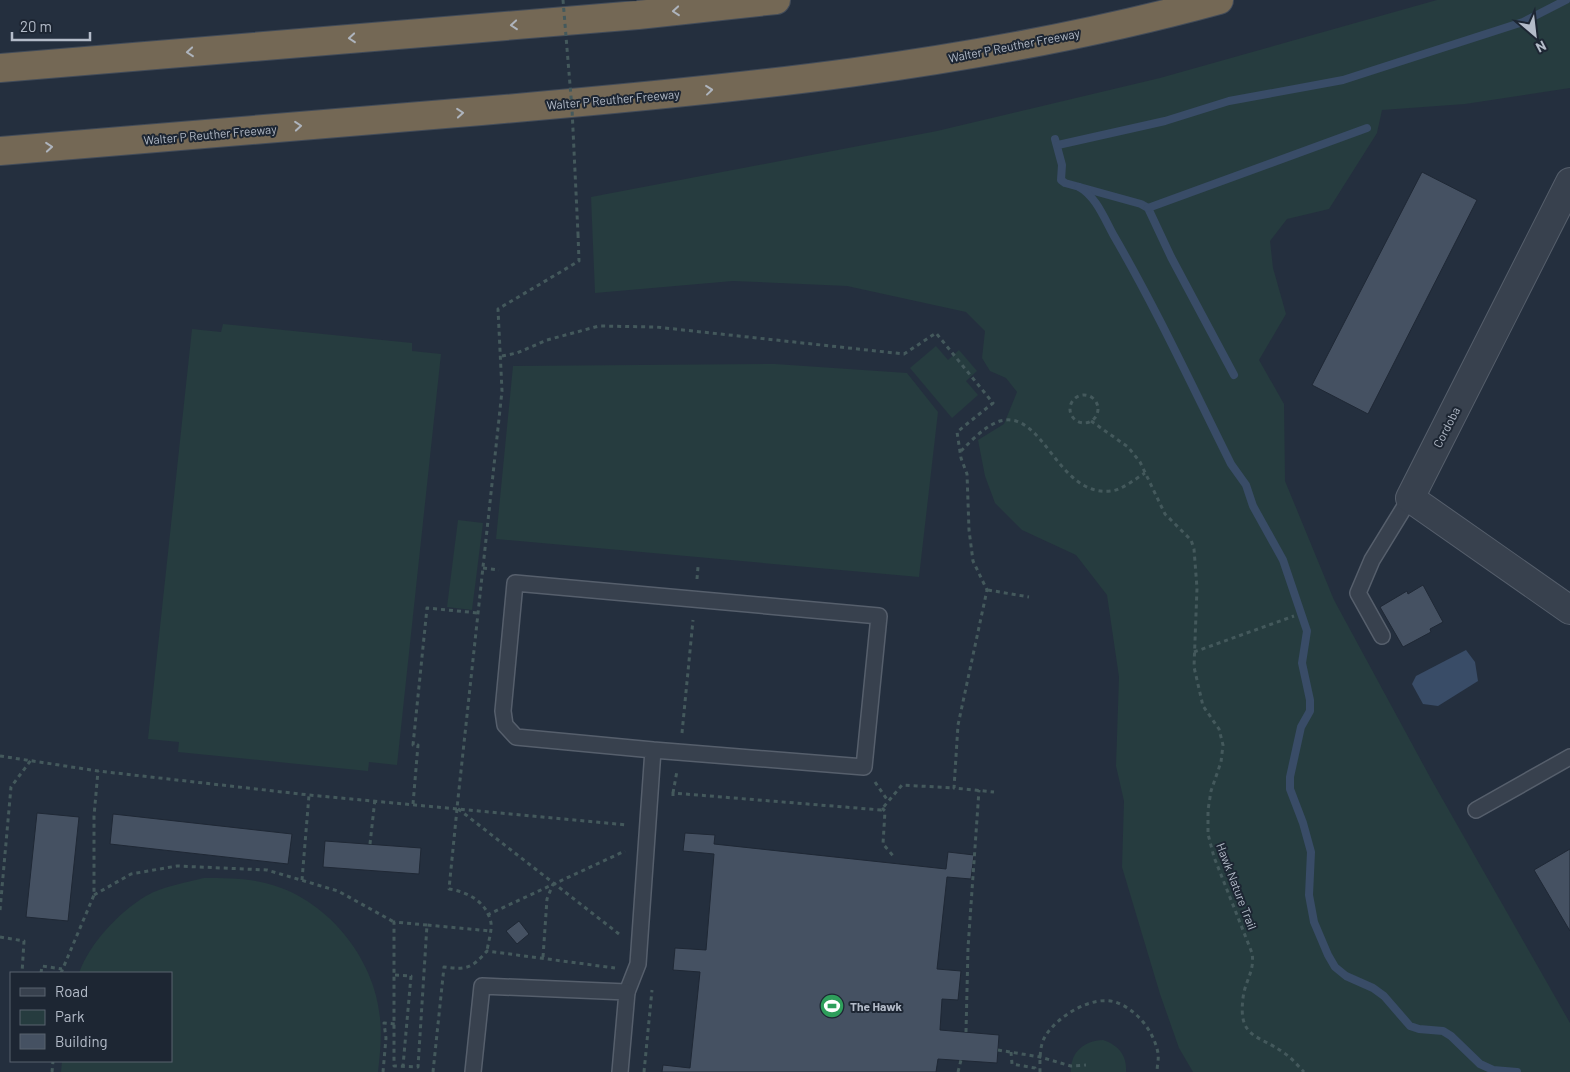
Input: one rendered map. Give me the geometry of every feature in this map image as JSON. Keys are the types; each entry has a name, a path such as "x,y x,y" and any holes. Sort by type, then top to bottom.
{"highway":[{"path":"0,68 628,16 776,0"},
{"name":"Walter P Reuther Freeway","path":"0,152 673,94 856,73 1058,38 1220,0"}],"street":[{"name":"Cordoba","path":"1410,498 1570,182"},
{"path":"1410,498 1570,610"}],"lane":[{"path":"1382,636 1358,593 1372,560 1410,498"},
{"path":"515,583 695,599 879,616 864,767 653,750 516,736 505,725 503,712 515,583"},
{"path":"620,1072 627,992 638,964 653,750"},
{"path":"1476,810 1570,757"},
{"path":"473,1072 482,986 627,992"}],"path":[{"path":"563,0 572,109 578,234"},
{"path":"502,356 516,353 546,340 598,326 656,327 904,354 936,333 993,404 957,432 967,474 968,530 973,562 987,590 958,725 954,788"},
{"name":"Hawk Nature Trail","path":"1091,421 1097,414 1098,406 1093,398 1080,396 1071,406 1072,415 1078,422 1091,421 1128,447 1145,473 1165,514 1191,540 1194,548 1196,588 1194,667 1198,693 1203,706 1219,729 1223,745 1221,762 1211,792 1208,810 1208,834 1214,857 1252,953 1254,966 1244,993 1241,1017 1252,1036 1284,1053 1304,1072"},
{"path":"960,451 982,432 1000,421 1009,420 1021,423 1035,432 1058,465 1074,480 1089,487 1112,491 1145,473"},
{"path":"672,803 681,752 698,567"},
{"path":"987,590 1029,597"},
{"path":"413,804 418,745 413,745 427,608 478,613"},
{"path":"1194,652 1294,616"},
{"path":"0,756 98,771 309,794 632,825 647,835 487,916"},
{"path":"0,910 11,787 30,760"},
{"path":"41,972 42,966 62,971 94,894 94,816 98,771"},
{"path":"673,793 881,810 902,785 994,792"},
{"path":"966,1032 968,948 978,790"},
{"path":"302,880 309,794"},
{"path":"370,844 374,799"},
{"path":"457,808 449,888 465,891 483,905 491,924 487,951"},
{"path":"882,808 885,812 883,844 895,858"},
{"path":"94,894 131,874 178,866 267,870 338,891 394,922 490,931"},
{"path":"543,957 547,899 553,884"},
{"path":"394,922 394,1066 418,1067 427,925"},
{"path":"0,937 24,941 22,972"},
{"path":"395,975 411,976 403,1066"},
{"path":"644,1072 652,988"},
{"path":"1040,1072 1040,1057 1045,1036 1063,1016 1090,1003 1114,1002 1135,1013 1150,1032 1159,1054 1157,1072"},
{"path":"383,1072 386,1038 384,1023 395,1024"},
{"path":"998,1050 1040,1057 1071,1066 1086,1065"},
{"path":"1011,1052 1012,1064 1035,1068 1035,1072"},
{"path":"958,1072 961,1060"}],"green space":[{"path":"1437,0 1570,0 1570,88 1465,104 1382,110 1377,133 1329,209 1287,219 1270,241 1273,268 1286,314 1259,360 1284,404 1285,481 1334,600 1431,779 1570,1023 1570,1072 1193,1072 1179,1048 1160,994 1122,867 1124,801 1116,766 1119,677 1107,595 1076,555 1022,530 995,503 985,476 978,440 1004,424 1017,392 1006,378 990,371 982,358 985,331 966,312 847,286 733,281 595,293 591,197 937,131 1160,78"},
{"path":"223,324 412,343 412,351 441,354 397,765 369,762 368,771 178,752 179,742 148,739 192,329 221,332"},
{"path":"936,346 948,360 959,350 977,371 966,381 978,395 952,418 910,368"},
{"path":"775,364 907,373 938,412 919,577 496,539 513,366"},
{"path":"458,520 483,523 472,610 447,607"},
{"path":"204,878 227,878 265,883 287,890 327,916 344,933 358,953 376,996 381,1032 378,1072 61,1072 62,1062 172,1062 172,972 79,972 90,951 115,920 146,896 174,885"},
{"path":"1103,1040 1117,1048 1123,1056 1126,1072 1071,1072 1073,1059 1084,1045"}],"water":[{"path":"1466,650 1475,662 1478,681 1438,706 1423,704 1412,684 1416,676"}],"building":[{"path":"1422,172 1477,200 1368,414 1312,385"},
{"path":"1423,585 1443,622 1430,629 1431,632 1403,647 1380,607 1407,591 1408,594"},
{"path":"37,813 79,817 68,921 26,917"},
{"path":"113,814 292,834 288,864 110,844"},
{"path":"685,833 715,835 714,844 946,869 948,852 974,855 971,879 947,877 937,969 961,971 958,1000 942,999 940,1030 999,1035 997,1063 938,1059 936,1072 662,1072 663,1065 690,1068 700,972 673,970 675,948 706,950 714,854 683,851"},
{"path":"325,841 421,848 419,874 323,867"},
{"path":"1570,849 1570,931 1534,870"},
{"path":"519,921 529,934 517,944 506,931"}],"waterway":[{"path":"1058,145 1165,121 1229,101 1343,80 1523,22 1566,0"},
{"path":"1148,208 1367,128"},
{"path":"1055,139 1062,165 1061,180 1065,183 1141,204 1148,208 1171,257 1234,375"},
{"path":"1079,187 1095,202 1103,216 1160,321 1231,464 1246,485 1253,506 1283,560 1307,631 1302,663 1310,700 1310,711 1301,727 1290,777 1290,789 1303,823 1311,852 1309,895 1314,922 1328,955 1335,967 1346,976 1373,988 1384,996 1410,1026 1419,1029 1443,1031 1451,1036 1480,1064 1493,1070 1517,1072"}],"place":[{"name":"The Hawk","path":"832,1006"}]}
